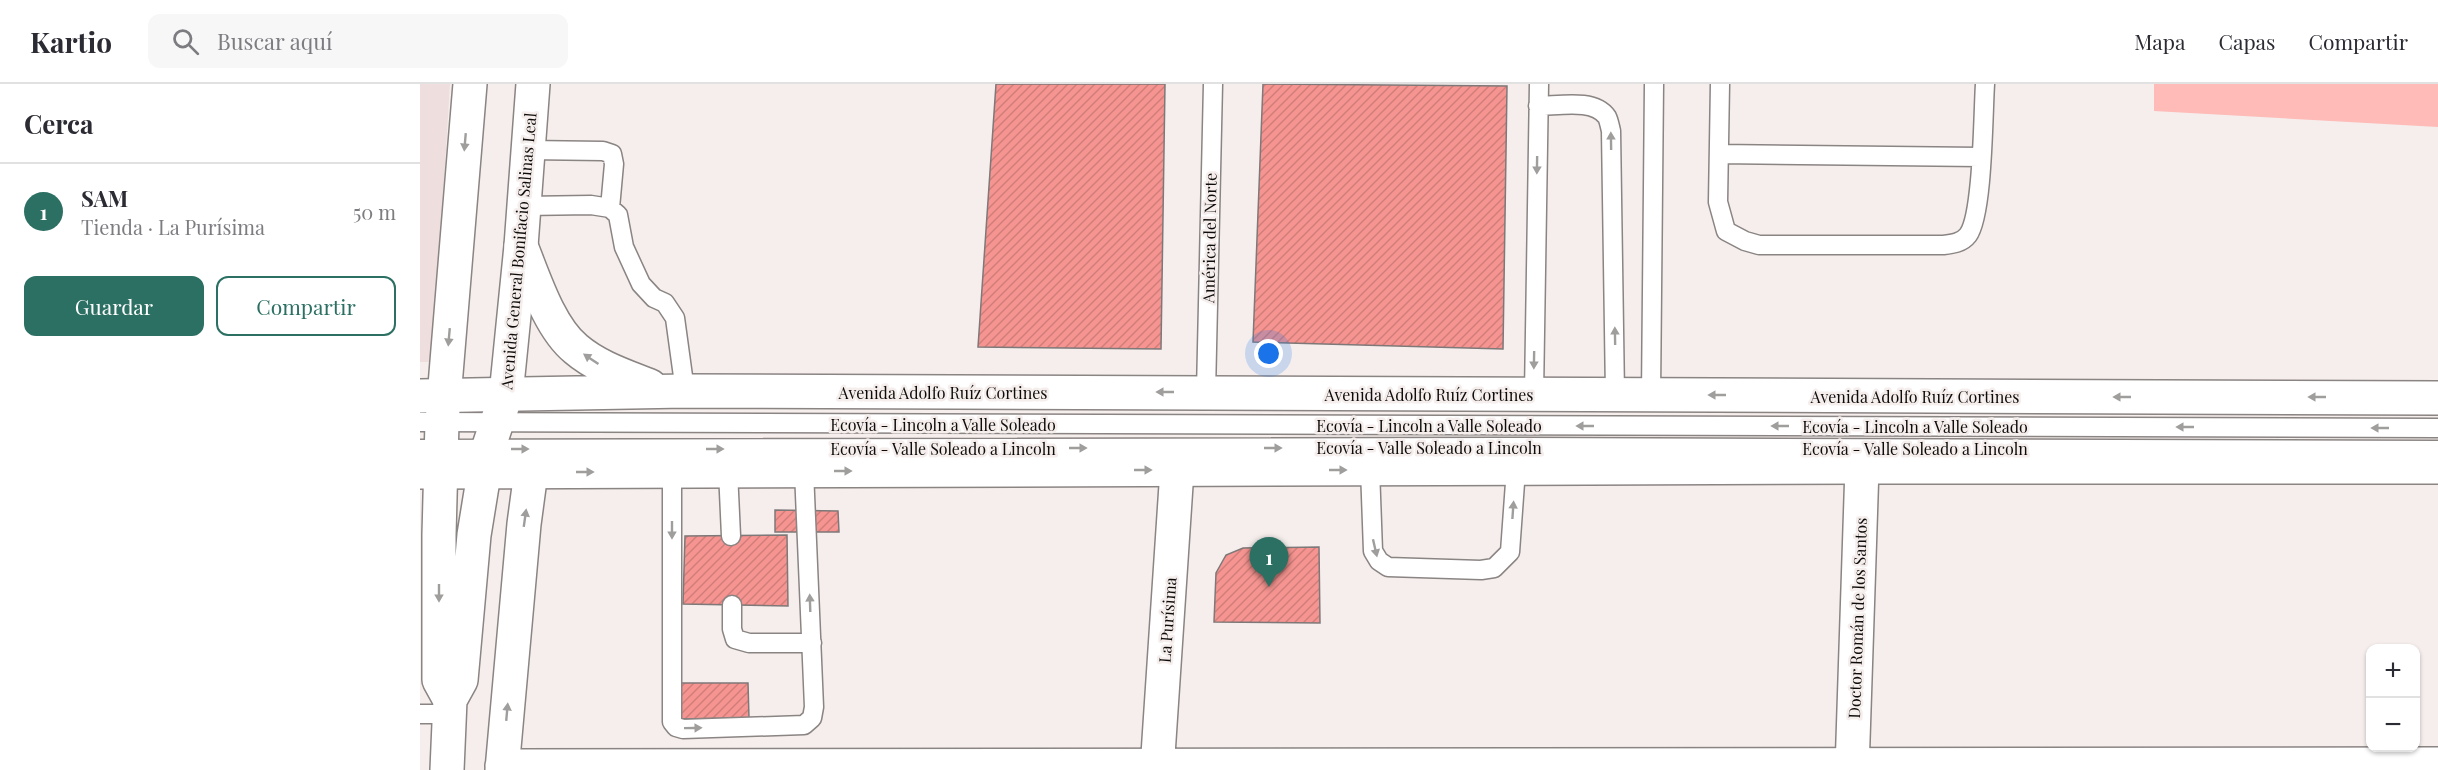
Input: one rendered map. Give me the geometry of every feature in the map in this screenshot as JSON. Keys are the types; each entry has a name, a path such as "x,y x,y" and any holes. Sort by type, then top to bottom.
{"main road":[{"name":"Avenida General Bonifacio Salinas Leal","path":"447,770 440,710 429,534 431,435 470,84"},
{"name":"Avenida General Bonifacio Salinas Leal","path":"440,710 461,680 474,536 494,435 521,246 533,84"},
{"path":"521,246 553,320 574,348 602,366 674,391"},
{"name":"Avenida Adolfo Ruíz Cortines","path":"431,435 494,435 674,391 2438,398"},
{"name":"Avenida Adolfo Ruíz Cortines","path":"431,435 494,435 531,472 2438,467"},
{"name":"Doctor Román de los Santos","path":"1852,767 1862,467"},
{"name":"La Purísima","path":"1157,768 1177,470"},
{"path":"531,472 524,524 502,768 2438,764"},
{"path":"429,534 474,536"}],"lane":[{"name":"América del Norte","path":"1206,393 1213,84"},
{"path":"1534,394 1539,84"},
{"path":"1651,395 1654,84"},
{"path":"1720,84 1718,202 1726,231 1744,241 1759,245 1943,245 1958,243 1967,238 1977,214 1985,84"},
{"path":"1538,106 1576,105 1594,108 1607,117 1611,131 1615,395"},
{"path":"528,150 603,151 612,154 614,164 610,208"},
{"path":"1719,154 1980,157"},
{"path":"524,206 591,205 610,208 618,215 624,247 641,284 654,298 665,303 675,318 674,391"},
{"name":"Ecovía - Lincoln a Valle Soleado","path":"494,435 2438,428"},
{"name":"Ecovía - Valle Soleado a Lincoln","path":"494,435 1512,447 2438,450"},
{"path":"1370,469 1373,551 1379,561 1388,567 1481,570 1494,568 1510,552 1516,469"},
{"path":"672,471 672,722 675,727 683,729 804,725 812,718 814,706 812,643 804,471"},
{"path":"728,471 731,536"},
{"path":"732,605 732,629 735,639 749,643 812,643"}],"shaded area":[{"path":"420,84 450,84 433,362 420,362"},
{"path":"2154,84 2438,84 2438,127 2154,111"}],"building":[{"path":"996,84 1165,84 1161,349 978,347"},
{"path":"1263,84 1507,86 1503,349 1253,342"},
{"path":"775,510 838,511 839,532 775,532"},
{"path":"787,535 788,606 683,604 685,536"},
{"path":"1319,547 1320,623 1214,622 1216,573 1226,555 1243,548"},
{"path":"673,683 748,683 749,718 674,719"}],"place":[{"name":"SAM","path":"1269,587"}]}
